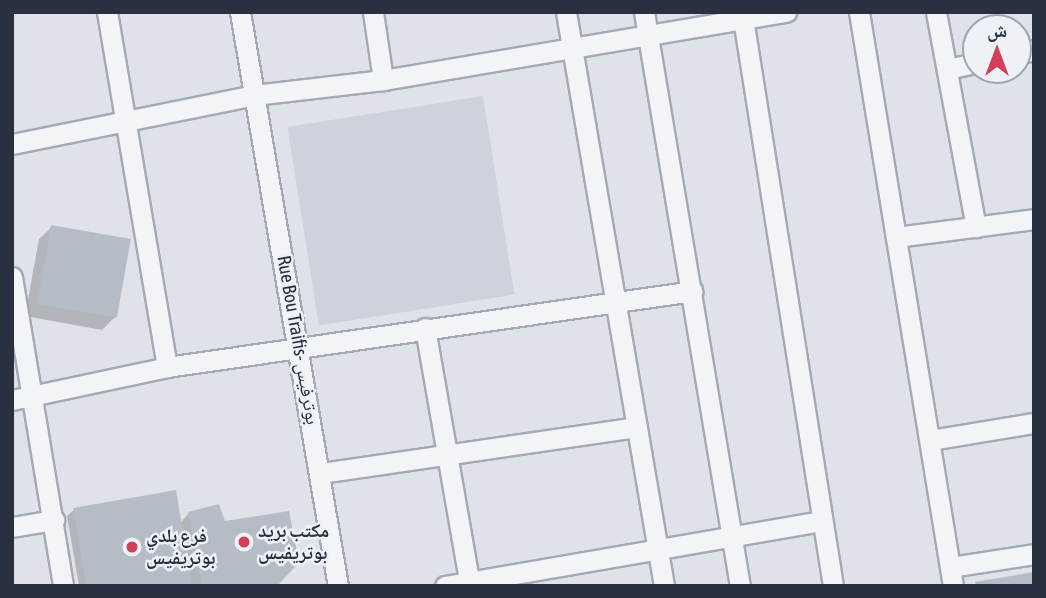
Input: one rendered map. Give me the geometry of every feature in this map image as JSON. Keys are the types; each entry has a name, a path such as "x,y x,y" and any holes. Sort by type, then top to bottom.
{"street":[{"path":"107,12 122,123 167,367"},
{"name":"Rue Bou Traifis- بوترفيس","path":"240,12 300,347 338,586"},
{"path":"373,12 383,80"},
{"path":"566,12 664,586"},
{"path":"644,12 693,291 740,586"},
{"path":"12,144 254,95 383,80 572,48 742,15 786,12"},
{"path":"859,12 952,576 1034,554"},
{"path":"936,12 976,227"},
{"path":"742,15 821,521 834,586"},
{"path":"947,69 962,66"},
{"path":"896,237 1034,219"},
{"path":"12,277 34,396 63,586"},
{"path":"12,400 167,367 614,300 693,291"},
{"path":"425,328 470,584"},
{"path":"930,440 1034,424"},
{"path":"321,473 637,427"},
{"path":"12,527 54,520"},
{"path":"445,586 470,584 730,535 821,521"}],"shaded area":[{"path":"483,96 514,295 319,325 287,127"}],"building":[{"path":"51,225 131,239 117,318 37,304"},
{"name":"فرع بلدي بوتريفيس","path":"176,490 192,586 86,586 73,508"},
{"name":"مكتب بريد بوتريفيس","path":"219,504 225,521 289,511 299,563 277,586 202,586 188,512"},
{"path":"1034,572 1034,586 976,586 975,582"}],"place":[{"name":"مكتب بريد بوتريفيس","path":"244,542"},
{"name":"فرع بلدي بوتريفيس","path":"132,547"}]}
